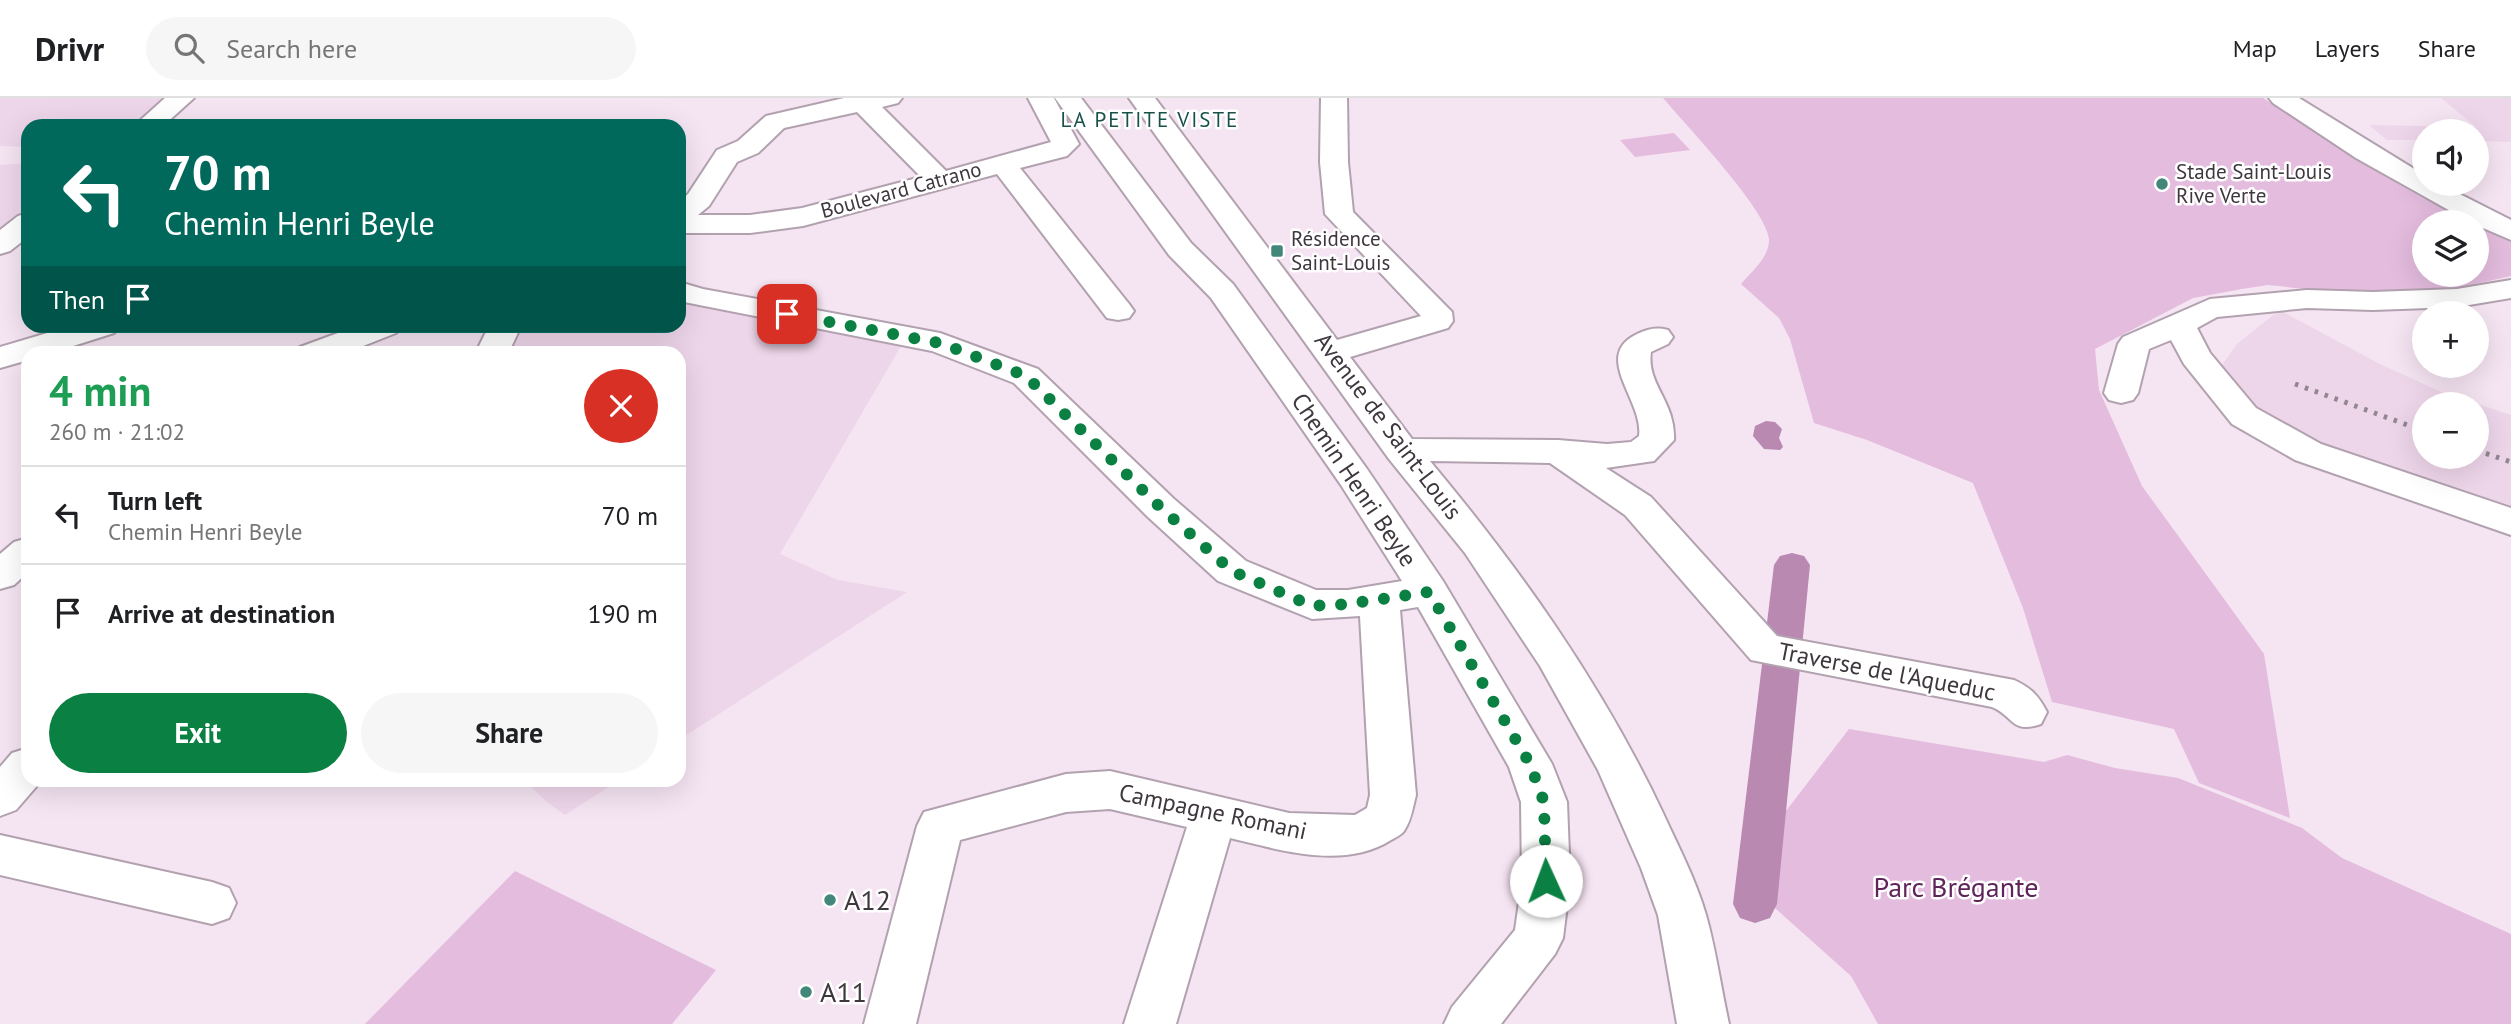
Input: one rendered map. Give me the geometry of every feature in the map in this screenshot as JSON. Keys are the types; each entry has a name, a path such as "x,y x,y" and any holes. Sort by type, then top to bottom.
{"street":[{"path":"156,119 181,98"},
{"path":"686,211 699,200 727,156 748,147 775,122 859,101 889,98"},
{"name":"Boulevard Catrano","path":"686,224 750,224 803,217 1057,150 1066,145 1041,98"},
{"name":"Chemin Henri Beyle","path":"686,293 940,343 1026,376 1161,508 1232,571 1312,606 1348,604 1429,592 1354,477 1222,291 1180,249 1068,98"},
{"name":"Avenue de Saint-Louis","path":"1142,98 1402,451 1478,544 1555,655 1618,765 1665,868 1682,915 1703,1024"},
{"path":"1331,352 1437,321 1436,312 1339,214 1334,162 1334,98"},
{"path":"2282,98 2360,151 2451,202 2511,231"},
{"path":"859,101 912,150 939,180"},
{"path":"1002,163 1118,311"},
{"path":"0,244 21,228"},
{"path":"2121,393 2134,344 2179,326 2210,308 2307,299 2373,301 2457,298 2511,289"},
{"path":"2179,326 2196,357 2244,416 2308,452 2511,522"},
{"path":"39,346 80,333"},
{"path":"333,346 367,333"},
{"path":"1402,451 1441,449 1607,456 1641,453 1656,440 1657,421 1641,388 1633,356 1636,347 1657,337"},
{"path":"0,358 21,351"},
{"name":"Traverse de l'Aqueduc","path":"1558,452 1638,506 1765,649 1999,692 2017,700 2026,712"},
{"path":"0,575 21,557"},
{"path":"1429,592 1530,764 1544,802 1546,881 1538,937 1471,1024"},
{"name":"Campagne Romani","path":"890,1024 940,826 1066,793 1110,790 1213,817 1289,833 1361,835 1387,819 1393,795 1378,600"},
{"path":"0,797 21,774"},
{"path":"1150,1024 1213,817"},
{"path":"0,855 212,903"}],"shaded area":[{"path":"0,98 168,98 142,119 21,119 21,147 0,146"},
{"path":"2441,98 2511,98 2511,142 2489,141 2489,119 2466,119"},
{"path":"2369,125 2412,126 2412,140 2387,140"},
{"path":"21,164 21,216 0,232 0,165"},
{"path":"686,300 904,341 780,554 838,580 907,592 686,735 686,346 509,346 516,333 686,333"},
{"path":"2283,312 2380,364 2442,392 2412,392 2412,469 2489,469 2489,408 2511,415 2511,515 2306,444 2262,417 2219,375 2222,365 2237,344 2273,315"},
{"path":"1766,421 1775,422 1782,429 1779,438 1783,447 1780,450 1764,449 1753,436 1755,426"},
{"path":"531,787 609,787 565,815"}],"green space":[{"path":"1663,98 2263,98 2362,163 2412,192 2412,196 2419,196 2447,210 2412,210 2412,287 2462,287 2449,290 2353,294 2268,285 2242,289 2193,298 2095,349 2099,390 2142,486 2264,654 2290,818 2199,783 2174,729 2052,702 2023,608 1973,483 1867,440 1814,423 1790,339 1779,318 1741,284 1766,252 1769,239 1765,226 1755,208 1706,146"},
{"path":"1674,133 1690,150 1635,157 1620,140"},
{"path":"2489,231 2511,242 2511,276 2489,281"},
{"name":"Parc Brégante","path":"1849,729 2044,762 2067,755 2115,768 2178,778 2302,828 2342,858 2511,934 2511,1024 1878,1024 1851,976 1765,899 1779,820"},
{"path":"515,871 716,970 672,1024 365,1024"}],"waterway":[{"path":"1755,904 1792,565"}],"railway":[{"path":"2295,384 2412,427"},
{"path":"2489,454 2511,462"}],"place":[{"name":"Stade Saint-Louis Rive Verte","path":"2162,184"},
{"name":"Résidence Saint-Louis","path":"1277,251"},
{"name":"A12","path":"830,900"},
{"name":"A11","path":"806,992"}],"district":[{"name":"LA PETITE VISTE","path":"1150,120"}],"route":[{"path":"787,314 940,343 1026,376 1161,508 1232,571 1312,606 1348,604 1429,592 1530,764 1544,802 1546,881"}]}
